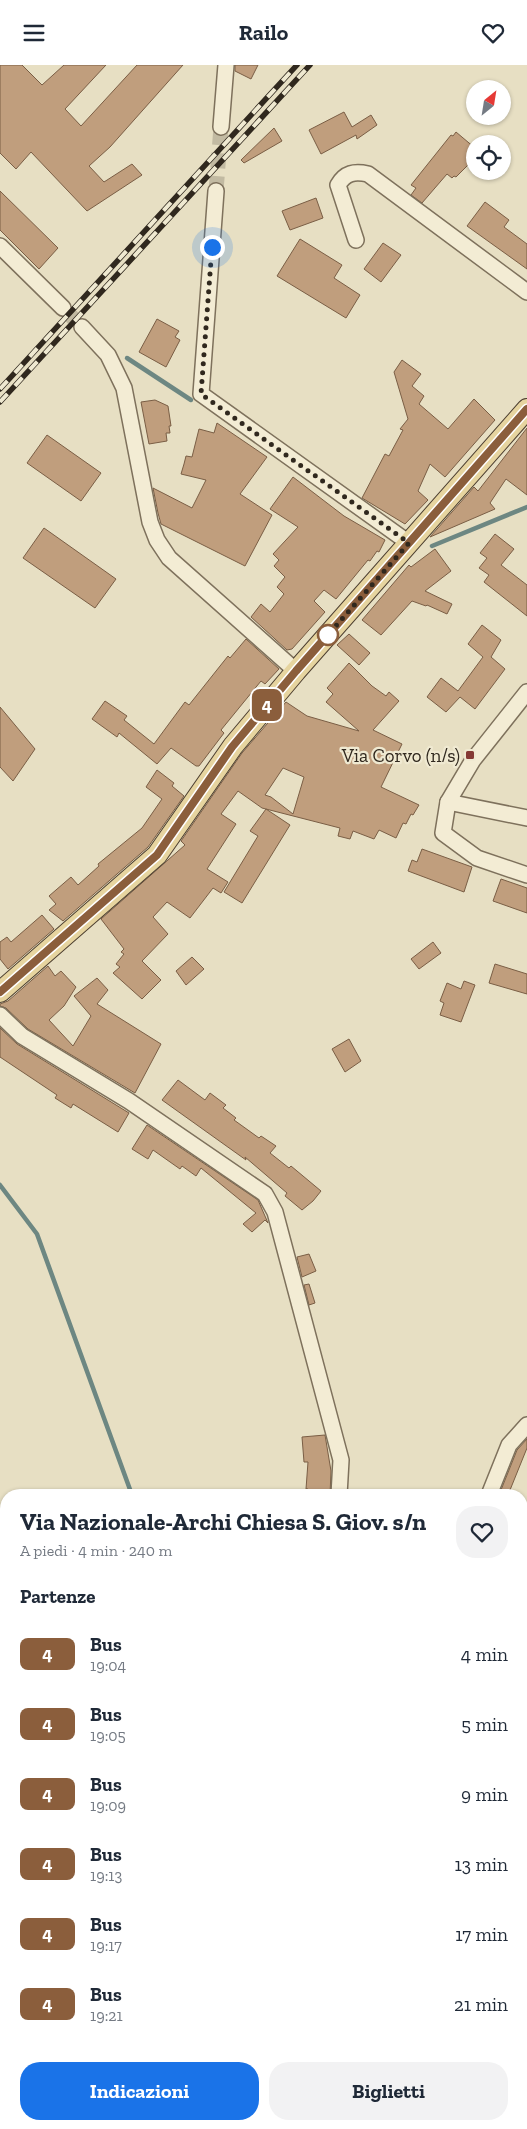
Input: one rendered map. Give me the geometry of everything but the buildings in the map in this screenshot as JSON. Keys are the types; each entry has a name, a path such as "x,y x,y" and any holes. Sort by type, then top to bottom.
{"main road":[{"path":"0,992 157,855 232,747 296,671 527,409"}],"street":[{"path":"221,127 226,65"},
{"path":"356,240 338,185 343,177 356,171 368,174 527,292"},
{"path":"216,191 201,394 409,543"},
{"path":"0,247 63,308"},
{"path":"82,327 108,355 124,388 150,522 157,540 169,558 296,671"},
{"path":"527,692 473,760 448,802 443,833 477,858 527,875"},
{"path":"448,802 527,818"},
{"path":"0,1015 22,1036 129,1101 265,1194 275,1213 341,1460 339,1489"},
{"path":"491,1489 509,1445 527,1425"}],"waterway":[{"path":"127,358 191,400"},
{"path":"432,546 527,507"},
{"path":"0,1185 37,1234 130,1489"}],"tunnel":[{"path":"216,191 221,127"},
{"path":"63,308 82,327"}],"railway":[{"path":"0,389 297,65"},
{"path":"0,402 310,65"}],"bus line":[{"name":"4","path":"0,992 157,855 232,747 296,671 404,551 527,409"}],"place":[{"name":"Via Corvo (n/s)","path":"470,755"}],"route":[{"path":"212,247 201,394 409,543 404,551 328,635"}]}
